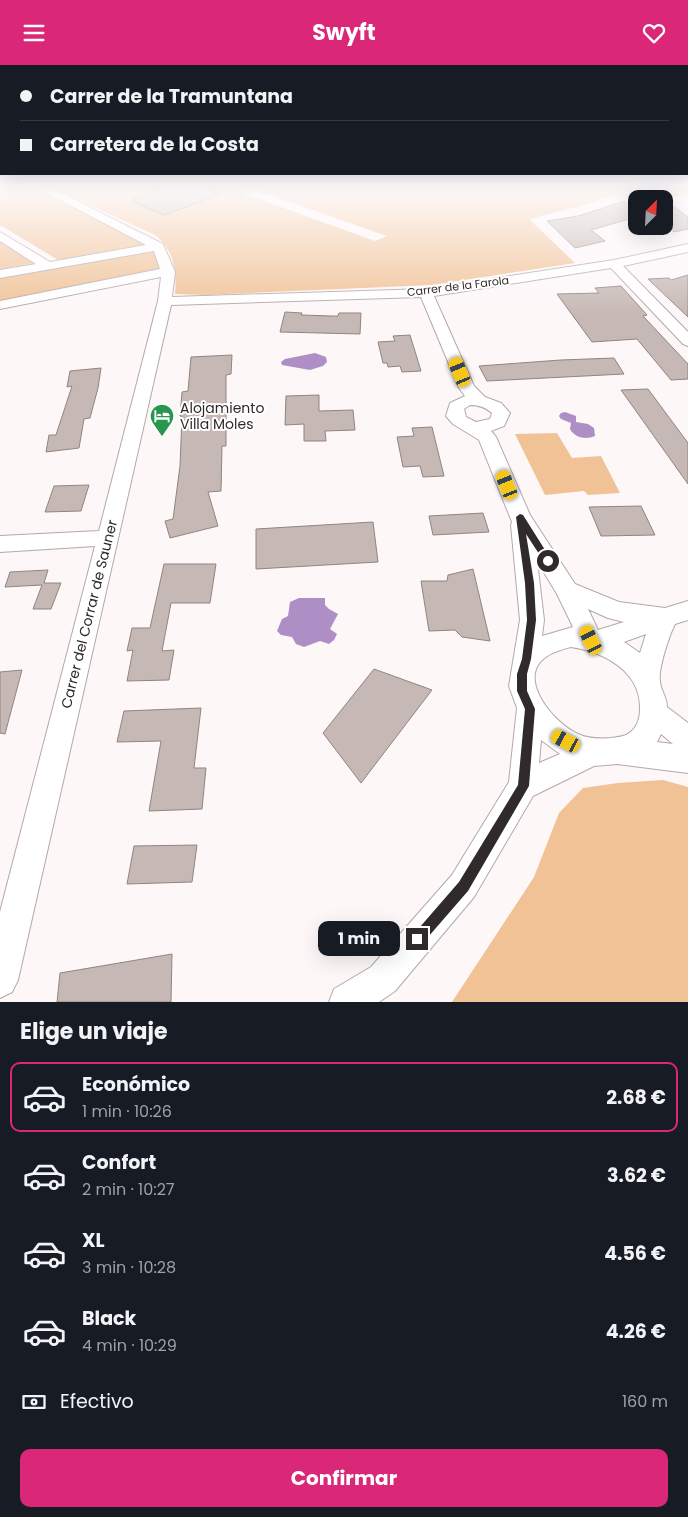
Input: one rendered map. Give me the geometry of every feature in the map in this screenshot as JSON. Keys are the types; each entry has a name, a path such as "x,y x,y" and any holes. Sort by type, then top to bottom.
{"street":[{"path":"123,229 159,247"},
{"path":"0,236 49,267"},
{"path":"0,274 159,247"},
{"name":"Carrer del Corrar de Sauner","path":"0,980 165,301 168,272 159,247"},
{"name":"Carrer de la Farola","path":"165,301 426,293 614,264 688,248"},
{"path":"614,264 688,341"},
{"path":"0,305 144,275 168,272"},
{"path":"426,293 470,396 493,405 501,413 498,422 490,431"},
{"path":"470,396 456,407 456,416 464,423 490,431"},
{"path":"490,431 520,517 532,620 527,659 522,674 522,691 530,709 541,724 557,737 575,746 688,759"},
{"path":"520,517 567,590 594,640"},
{"path":"0,544 107,538"},
{"path":"567,590 616,611 677,614"},
{"path":"594,640 677,614"},
{"path":"647,680 654,640 677,614"},
{"path":"523,786 606,751 636,744 649,731 655,714 654,697 647,680 628,659 616,650 594,640 571,637 553,640 538,647 527,659"},
{"path":"347,1002 383,979 463,886 523,786 530,709"},
{"path":"655,714 688,739"}],"shaded area":[{"path":"6,229 116,229 143,242 144,246 58,260"},
{"path":"141,229 341,229 375,241 387,236 366,229 539,229 575,263 432,285 204,295 175,294 175,269 173,261 161,241 155,235"},
{"path":"0,239 34,263 0,269"},
{"path":"155,252 162,270 0,302 0,278 138,253"},
{"path":"315,353 326,357 327,362 323,366 310,370 282,365 281,362 285,359"},
{"path":"565,412 576,416 576,422 588,424 594,428 595,436 584,438 572,432 570,429 571,423 561,419 559,416"},
{"path":"557,433 572,458 601,456 620,493 588,495 584,491 545,495 515,434"},
{"path":"299,598 325,598 325,605 338,614 330,629 337,634 329,644 320,641 304,647 296,644 292,637 281,635 277,631 282,619 288,616 290,602"},
{"path":"663,780 688,787 688,1002 452,1002 534,877 559,813 583,788"}],"building":[{"path":"555,229 595,229 591,230 605,241 575,248"},
{"path":"673,229 688,229 674,232 673,231"},
{"path":"688,275 688,317 648,279 669,278 671,280"},
{"path":"621,286 647,315 643,316 688,364 688,379 671,380 637,339 592,342 557,294 599,293 595,288"},
{"path":"285,312 302,313 301,315 332,316 338,316 339,313 361,313 360,334 280,332"},
{"path":"410,335 421,371 402,372 400,366 388,367 387,363 383,363 378,342 395,341 393,336"},
{"path":"232,355 231,374 226,375 226,446 222,446 221,491 208,492 218,526 170,538 165,521 173,519 180,466 182,392 188,391 191,357"},
{"path":"614,358 624,374 487,381 479,366 561,360"},
{"path":"101,368 90,418 84,419 79,448 46,452 49,435 56,435 72,386 67,387 70,371"},
{"path":"648,389 688,443 688,484 621,390"},
{"path":"319,395 319,411 353,410 355,430 325,431 326,441 304,441 304,424 285,425 286,396"},
{"path":"432,427 444,476 423,477 420,466 403,467 397,437 414,436 412,428"},
{"path":"89,485 81,511 45,512 54,486"},
{"path":"641,506 655,535 601,536 589,507"},
{"path":"483,513 489,532 433,535 429,516"},
{"path":"373,522 378,562 256,569 256,529"},
{"path":"164,564 216,564 210,603 171,603 162,651 174,650 169,680 127,681 133,650 127,651 132,628 150,628"},
{"path":"473,569 490,641 462,637 455,630 429,631 421,581 447,581 448,575"},
{"path":"48,570 44,583 61,583 51,609 33,609 42,585 5,587 10,572"},
{"path":"374,669 432,690 361,783 323,733"},
{"path":"22,670 5,734 0,733 0,672"},
{"path":"201,708 194,768 206,768 202,809 149,811 161,741 117,742 124,711"},
{"path":"197,845 192,882 127,884 134,846"},
{"path":"172,954 171,1002 57,1002 60,973"}],"place":[{"name":"Alojamiento Villa Moles","path":"162,437"}],"route":[{"path":"417,939 463,886 523,786 530,709 522,691 522,674 527,659 532,620 520,517 548,561"}]}
